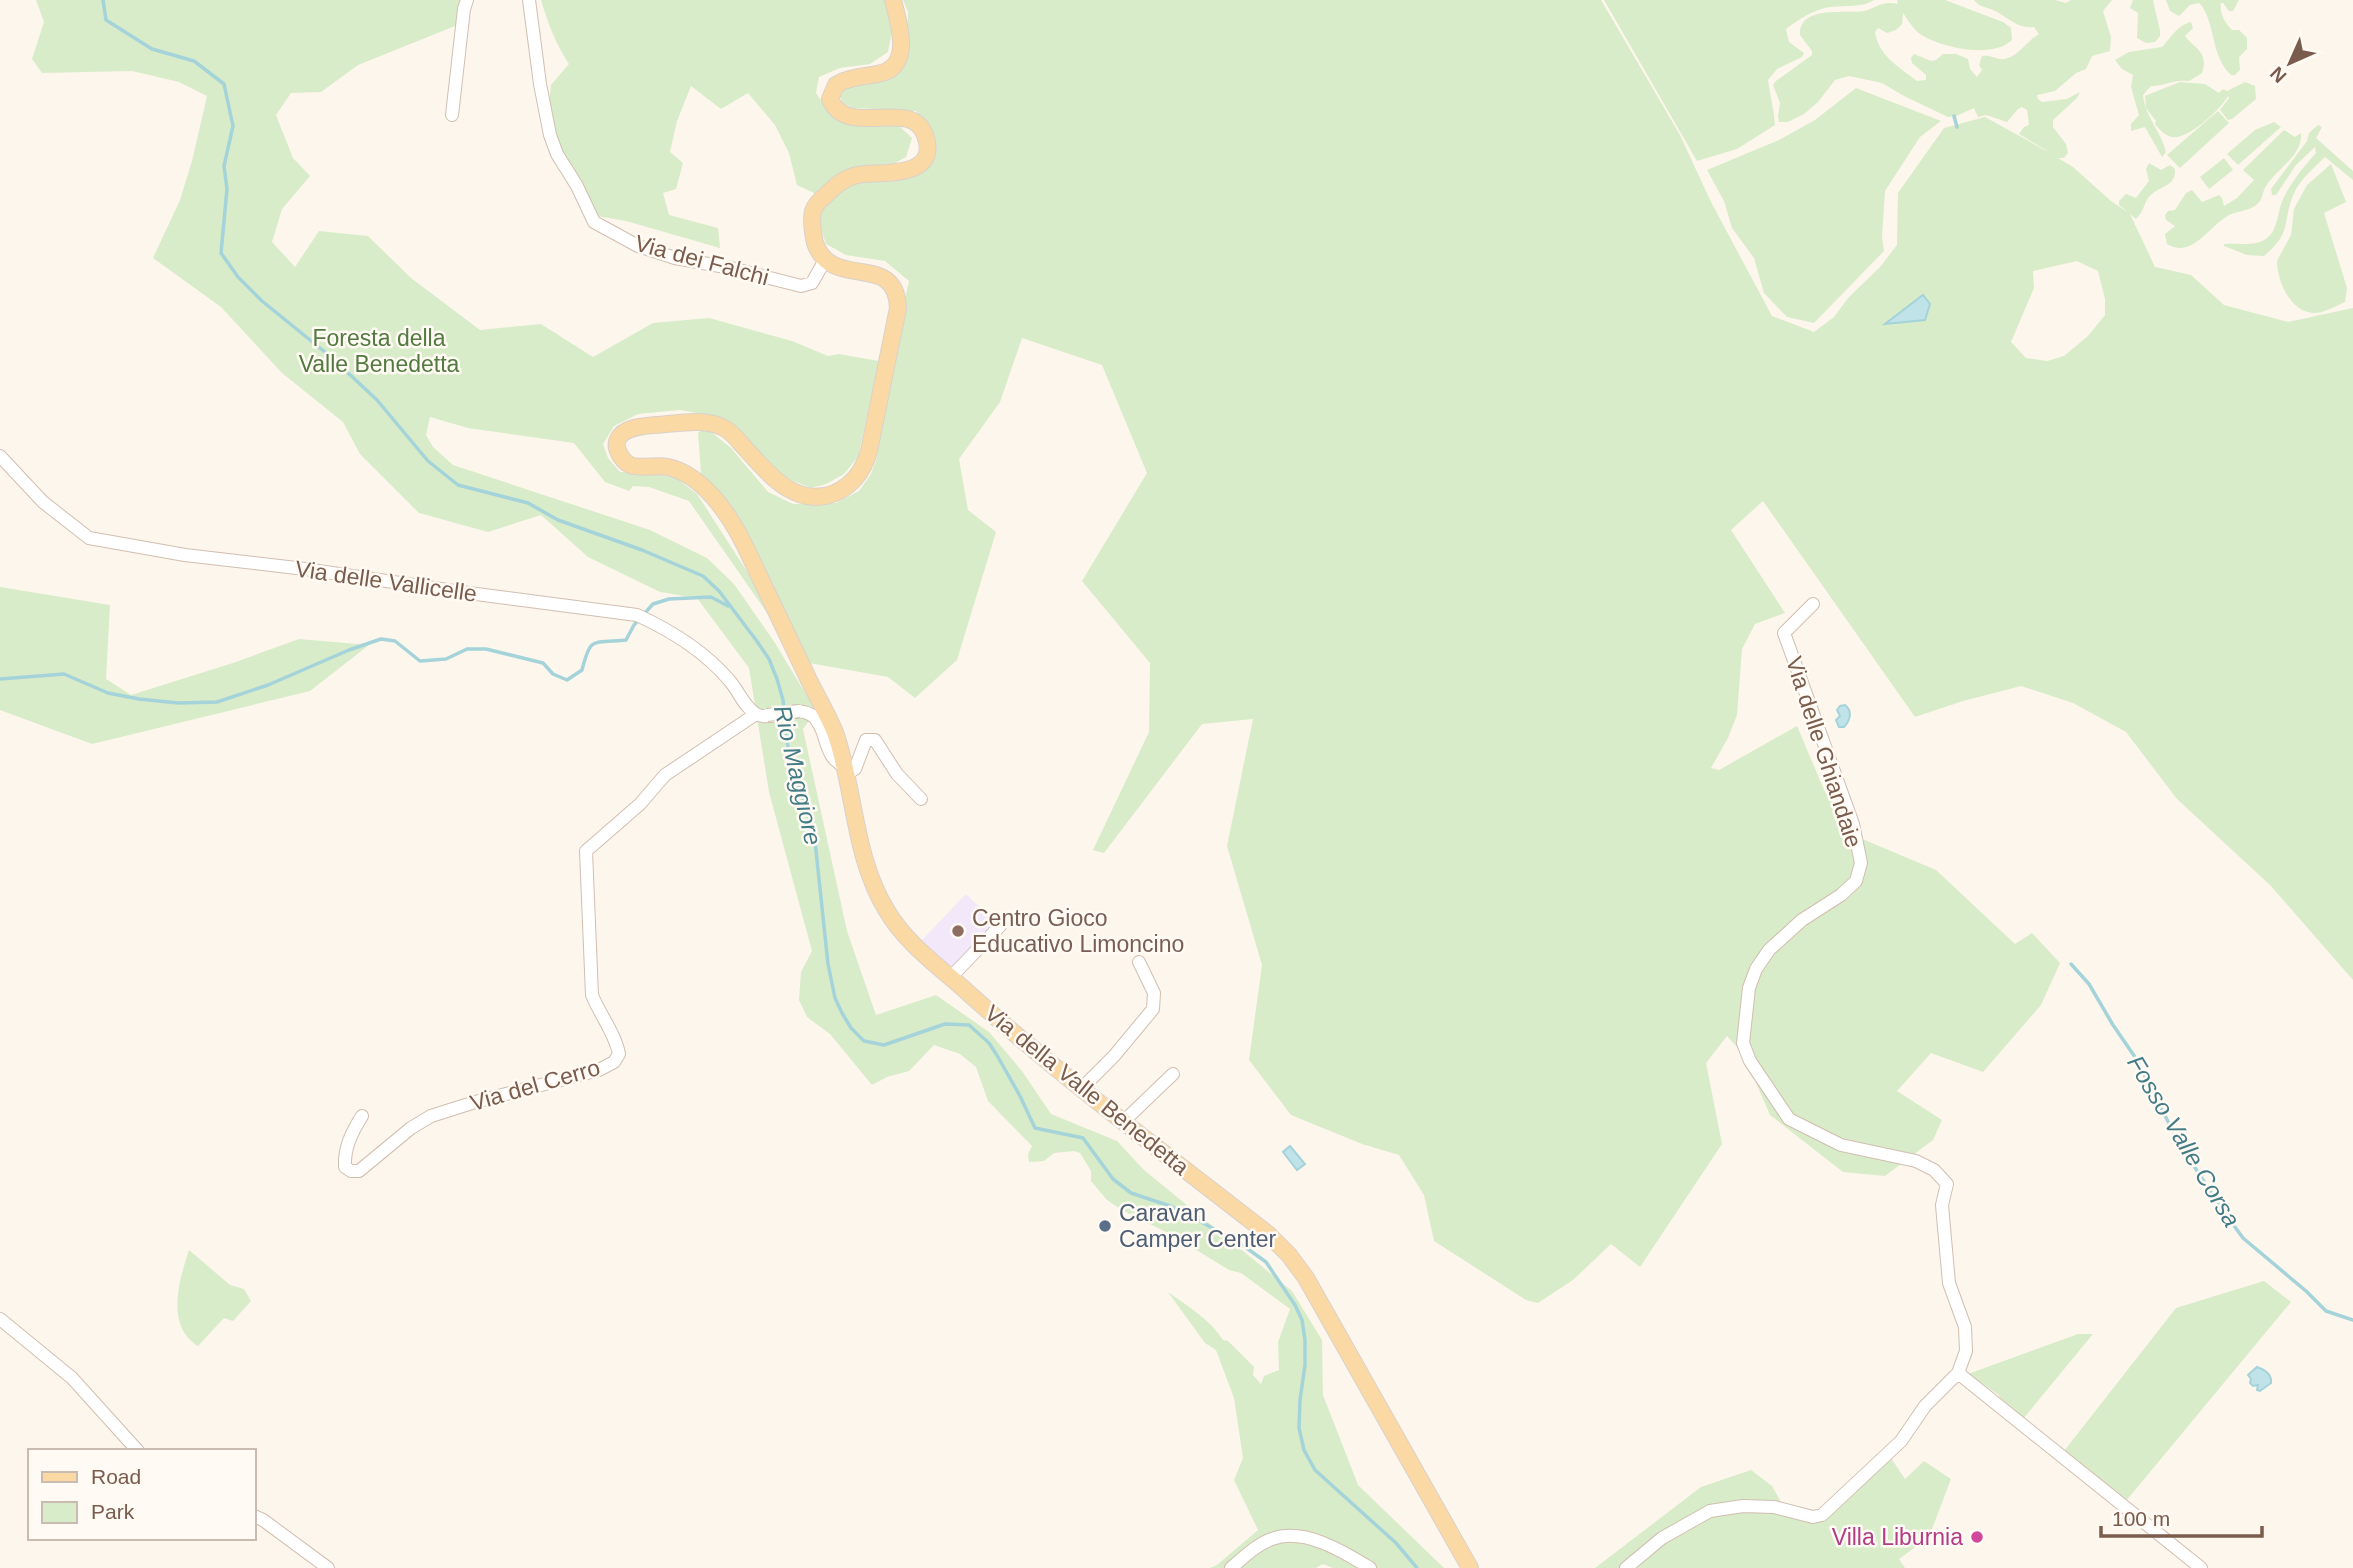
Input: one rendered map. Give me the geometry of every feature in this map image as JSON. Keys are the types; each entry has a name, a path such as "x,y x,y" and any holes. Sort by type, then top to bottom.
{"main road":[{"path":"825,260 814,237 813,211 834,186 858,175 909,170 922,162 926,155 925,132 912,121 883,117 845,117 838,113 830,99 836,85 851,78 883,73 900,57 901,32 893,0"},
{"name":"Via della Valle Benedetta","path":"825,260 834,267 882,276 894,287 897,296 898,307 869,451 860,473 852,482 834,494 821,497 796,494 774,480 728,430 707,423 642,426 622,434 617,440 619,455 633,466 668,467 699,482 741,539 831,724 845,770 867,867 887,913 1017,1038 1268,1234 1289,1255 1306,1278 1470,1568"}],"street":[{"path":"452,115 467,0"},
{"name":"Via dei Falchi","path":"529,0 550,135 557,154 577,186 594,222 638,246 676,258 731,268 801,286 812,283 825,260"},
{"name":"Via delle Vallicelle","path":"0,456 43,502 89,538 185,555 637,615 657,624 698,652 731,682 744,704 762,715"},
{"name":"Via delle Ghiandaie","path":"1813,604 1784,633 1853,824 1861,863 1856,881 1841,895 1802,920 1769,950 1756,968 1749,988 1744,1043 1750,1061 1789,1119 1841,1145 1916,1161 1934,1170 1947,1184 1942,1205 1949,1283 1965,1327 1966,1351 1958,1373"},
{"path":"762,715 799,711 815,718 825,734 832,757 845,770 855,769 866,740 875,740 897,775 921,799"},
{"name":"Via del Cerro","path":"362,1116 349,1135 345,1167 351,1171 359,1171 411,1128 431,1116 475,1101 599,1070 614,1062 619,1054 617,1043 599,1014 592,995 586,851 640,804 664,775 762,715"},
{"path":"951,977 1000,926"},
{"path":"1082,1088 1114,1056 1153,1009 1154,993 1139,962"},
{"path":"1124,1121 1173,1074"},
{"path":"0,1319 72,1378 136,1449"},
{"path":"1626,1568 1662,1538 1710,1511 1742,1506 1774,1507 1813,1517 1822,1515 1902,1441 1925,1406 1958,1373 2201,1568"},
{"path":"256,1517 328,1568"},
{"path":"1231,1568 1271,1539 1292,1536 1317,1541 1370,1568"}],"shaded area":[{"name":"Centro Gioco Educativo Limoncino","path":"966,894 995,922 951,968 922,940"}],"green space":[{"name":"Foresta della Valle Benedetta","path":"36,0 467,0 460,24 358,65 321,92 291,93 276,115 293,158 310,176 282,209 272,242 295,267 319,231 368,236 411,278 480,330 541,324 593,357 653,323 709,318 792,341 828,356 839,354 879,361 858,457 844,474 826,484 811,488 786,478 765,462 733,426 713,416 680,410 638,414 614,426 603,444 608,458 620,472 650,473 676,478 697,494 748,573 779,630 689,501 649,487 633,486 629,491 605,482 574,443 468,428 430,417 426,435 433,447 453,465 650,530 707,558 734,584 775,643 816,711 803,729 847,931 876,1015 936,995 989,1032 1022,1071 1051,1114 1117,1141 1144,1170 1292,1291 1322,1340 1323,1395 1358,1485 1444,1568 1333,1568 1323,1564 1316,1568 1210,1568 1258,1530 1234,1480 1243,1458 1234,1398 1216,1350 1205,1343 1168,1292 1205,1319 1223,1340 1228,1341 1254,1367 1253,1375 1261,1384 1264,1376 1279,1370 1278,1342 1290,1309 1241,1273 1229,1270 1107,1200 1091,1181 1091,1171 1080,1153 1054,1153 1044,1161 1029,1162 1028,1154 1032,1146 988,1101 976,1067 960,1054 934,1045 909,1071 887,1077 872,1085 830,1034 807,1017 799,1000 801,972 812,951 769,792 749,668 697,598 660,592 588,557 541,515 488,532 419,513 360,454 343,422 282,373 221,307 153,258 180,200 207,96 179,82 132,71 42,73 32,59 44,22"},
{"path":"541,0 885,0 892,31 888,52 870,64 840,68 819,77 816,93 832,117 867,124 895,122 912,138 906,157 890,166 844,170 816,194 797,185 789,153 775,125 748,93 721,109 691,86 677,121 670,152 683,163 676,189 663,193 669,215 718,228 720,248 626,221 585,214 547,126 551,85 569,64 553,34"},
{"path":"903,0 1601,0 1680,135 1711,202 1772,316 1814,332 1834,317 1897,245 1898,193 1944,128 1985,117 2054,155 2019,134 2029,125 2027,110 2022,107 2007,122 1986,115 1978,117 1974,108 1948,117 1882,83 1849,76 1835,80 1818,102 1804,114 1788,122 1779,122 1780,103 1773,85 1812,55 1800,35 1801,25 1815,15 1864,11 1883,4 1898,4 1897,0 1945,0 2003,22 2011,28 2012,40 1993,49 1953,47 1920,34 1903,13 1902,24 1896,30 1887,33 1878,28 1875,32 1877,40 1885,54 1917,81 1926,80 1926,75 1912,63 1914,54 1931,61 1943,54 1956,54 1968,59 1970,69 1977,77 1982,70 1979,65 1982,56 2006,59 2039,34 2034,27 2018,24 1974,0 2055,0 2066,3 2071,0 2112,0 2103,11 2111,37 2110,51 2092,56 2086,69 2076,73 2055,91 2037,95 2042,102 2067,99 2080,92 2053,120 2053,127 2066,144 2068,153 2064,158 2058,158 2073,167 2130,214 2155,267 2191,275 2224,305 2288,322 2353,308 2353,980 2270,885 2177,799 2126,732 2073,703 2021,686 1915,717 1763,501 1731,530 1785,613 1755,624 1742,649 1737,715 1711,768 1719,770 1797,726 1825,792 1860,838 1936,870 2015,944 2032,933 2060,963 2041,1005 1983,1072 1931,1053 1897,1091 1942,1120 1933,1140 1885,1176 1843,1172 1770,1115 1744,1055 1727,1036 1706,1063 1722,1144 1640,1267 1611,1244 1573,1280 1538,1303 1526,1300 1434,1241 1424,1195 1399,1155 1362,1144 1291,1115 1249,1060 1262,965 1227,846 1253,719 1202,724 1104,853 1093,850 1149,732 1150,663 1082,581 1147,473 1102,365 1022,338 1000,402 959,459 968,510 996,532 957,660 915,698 888,677 809,663 739,527 701,473 698,433 705,427 731,448 768,492 793,504 836,503 859,491 871,474 877,457 894,347 909,281 885,261 846,255 826,244 819,223 820,208 858,178 906,175 932,132 916,111 853,108 843,103 839,95 849,82 906,53 908,12","holes":["2077,261 2098,271 2105,299 2105,315 2088,336 2064,356 2047,361 2026,358 2011,342 2034,288 2033,271"]},
{"path":"1604,0 1874,0 1859,5 1819,10 1786,29 1789,42 1804,53 1802,57 1777,69 1768,80 1775,125 1737,149 1697,161"},
{"path":"2133,0 2153,0 2160,31 2155,42 2146,43 2137,38 2138,13 2130,8"},
{"path":"2166,0 2239,0 2233,11 2229,11 2221,3 2223,18 2229,27 2239,30 2247,38 2247,49 2239,57 2240,70 2235,75 2231,75 2220,59 2210,23 2202,6 2199,3 2190,5 2179,16 2170,11"},
{"path":"2191,22 2193,28 2185,36 2202,55 2202,73 2189,81 2151,86 2143,95 2166,152 2162,157 2145,127 2131,131 2131,124 2139,115 2131,87 2133,75 2122,69 2115,60 2129,52 2162,47 2178,29"},
{"path":"2180,82 2205,84 2219,93 2223,89 2227,91 2245,82 2255,86 2256,99 2228,120 2220,110 2228,96 2219,108 2195,129 2179,137 2172,137 2155,124 2156,121 2146,108 2145,96"},
{"path":"1856,88 1941,121 1920,137 1885,191 1882,237 1884,251 1814,323 1787,317 1764,293 1754,258 1732,228 1724,201 1707,170 1779,140 1815,120"},
{"path":"2218,111 2229,123 2180,168 2167,155"},
{"path":"2274,122 2281,127 2238,165 2227,154 2255,130"},
{"path":"2318,125 2322,127 2316,138 2353,171 2353,180 2325,157 2298,187 2291,201 2280,240 2264,256 2247,255 2224,246 2258,243 2271,234 2284,197 2298,174 2316,153 2315,147 2296,165 2276,195 2272,195 2271,189 2307,141 2309,133"},
{"path":"2284,130 2295,137 2301,133 2301,141 2294,155 2266,186 2257,205 2226,217 2191,245 2176,248 2167,244 2165,234 2175,226 2166,220 2165,215 2168,211 2175,210 2186,193 2192,190 2202,202 2219,195 2224,206 2237,198 2254,180 2243,170"},
{"path":"2224,158 2233,170 2209,189 2200,177"},
{"path":"2149,163 2161,170 2170,165 2175,169 2175,175 2171,182 2149,196 2136,219 2119,205 2119,201 2126,194 2136,198 2149,181 2146,169"},
{"path":"2331,164 2346,202 2324,213 2347,288 2345,302 2313,313 2298,307 2286,294 2279,277 2277,261 2291,235 2294,209 2307,185"},
{"path":"0,587 110,605 106,679 131,695 299,639 369,645 310,691 92,744 0,710"},
{"path":"189,1250 230,1285 244,1289 251,1301 233,1321 224,1318 198,1346 188,1337 178,1315 179,1288"},
{"path":"2264,1281 2291,1302 2126,1501 2064,1451 2176,1308"},
{"path":"2078,1334 2093,1334 2023,1419 2001,1404 1999,1395 1968,1374"},
{"path":"1891,1458 1905,1479 1924,1461 1951,1479 1929,1537 1899,1559 1905,1568 1595,1568 1701,1487 1751,1470 1772,1486 1784,1507 1803,1521 1824,1515"}],"water":[{"path":"1923,295 1930,304 1925,320 1885,324"},
{"path":"1845,705 1850,713 1849,719 1844,727 1839,727 1836,720 1840,716 1837,710"},
{"path":"1290,1146 1305,1164 1297,1170 1283,1152"},
{"path":"2257,1367 2267,1373 2271,1380 2271,1383 2260,1391 2257,1390 2258,1385 2253,1386 2250,1383 2248,1375"}],"waterway":[{"name":"Rio Maggiore","path":"103,0 106,20 152,49 194,61 224,84 233,126 224,166 227,189 221,253 238,277 262,301 331,357 377,400 428,461 458,485 528,503 558,520 642,550 703,576 719,591 769,659 777,679 783,700 789,757 814,832 828,964 835,998 851,1028 864,1041 884,1045 945,1024 969,1025 989,1043 998,1057 1035,1128 1083,1138 1113,1179 1131,1193 1187,1214 1241,1244 1266,1262 1302,1320 1305,1365 1299,1428 1304,1450 1315,1470 1396,1543 1417,1568"},
{"path":"1954,116 1957,127"},
{"path":"0,679 64,674 108,693 139,699 178,703 217,702 268,685 381,639 395,641 420,661 446,659 467,649 486,649 543,663 553,674 567,680 582,670 591,646 600,642 626,640 634,625 653,604 669,599 711,597 728,606"},
{"name":"Fosso Valle Corsa","path":"2071,964 2089,984 2135,1057 2178,1141 2243,1238 2326,1311 2353,1320"}],"place":[{"name":"Centro Gioco Educativo Limoncino","path":"958,931"},
{"name":"Caravan Camper Center","path":"1105,1226"},
{"name":"Villa Liburnia","path":"1977,1537"}]}
